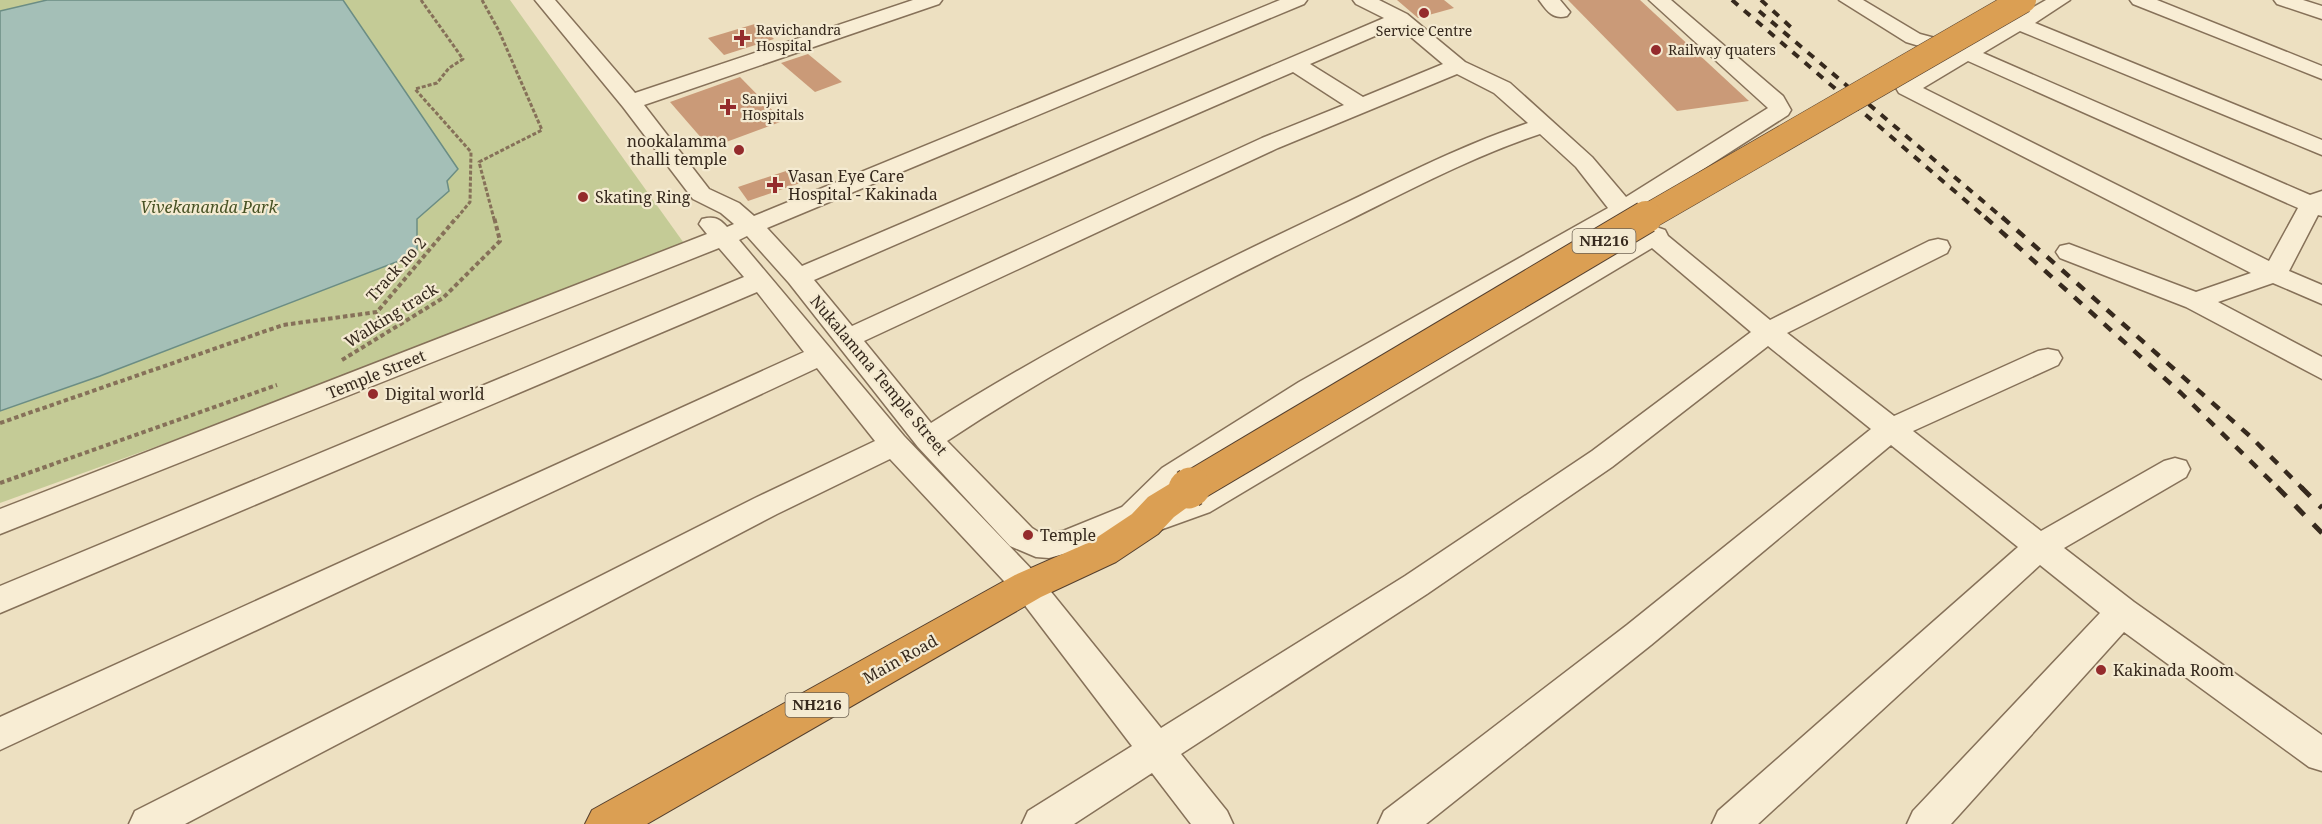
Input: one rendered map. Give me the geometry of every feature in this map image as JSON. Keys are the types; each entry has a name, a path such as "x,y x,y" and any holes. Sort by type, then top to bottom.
{"highway":[{"name":"NH216","path":"1157,508 1558,268 2022,12"},
{"name":"Main Road","path":"608,824 1028,586 1103,552 1157,508"}],"street":[{"path":"547,3 572,0"},
{"path":"632,102 932,0"},
{"name":"Temple Street","path":"0,522 752,226 1297,0"},
{"path":"1363,0 1400,18 1458,66 1502,88 1584,162 1610,191 1622,210 1656,236 1768,332 2122,612 2322,755"},
{"path":"1157,508 1173,476 1309,389 1622,210 1780,110 1775,101 1659,0"},
{"path":"1849,0 1912,38 1969,54 2319,204 2274,274 2195,301"},
{"path":"2060,0 2022,12 1969,54 1907,88 2274,274 2322,295"},
{"path":"2140,0 2322,73"},
{"path":"2284,0 2322,13"},
{"name":"Nukalamma Temple Street","path":"547,3 632,102 701,195 707,218 722,237 761,280 894,444 1028,586 1214,824"},
{"path":"2022,12 2322,148"},
{"path":"798,278 1400,18"},
{"path":"1293,63 1360,105"},
{"path":"848,338 1270,143 1458,66"},
{"path":"928,439 1049,363 1293,238 1501,138 1545,125"},
{"name":"Nukalamma Temple Street","path":"701,195 730,208 752,226 848,338 928,439 1021,537 1038,546 1061,545 1157,508 1199,504 1656,236"},
{"path":"1041,824 1416,585 1592,466 1768,332 1938,247"},
{"path":"2069,252 2195,301 2322,369"},
{"path":"0,600 761,280"},
{"path":"0,734 821,355"},
{"path":"1397,824 1639,635 1891,429 2048,358"},
{"path":"148,824 766,506 894,444"},
{"path":"1731,824 2039,547 2175,469"},
{"path":"1926,824 2122,612"}],"path":[{"name":"Track no 2","path":"0,423 282,325 377,312 470,202 471,152 415,89 437,83 449,68 463,59 421,0"},
{"name":"Walking track","path":"334,365 444,298 500,241 479,162 542,129 499,31 482,0"},
{"path":"0,483 280,384"}],"green space":[{"name":"Vivekananda Park","path":"0,0 510,0 691,253 0,503"}],"water":[{"path":"47,0 343,0 458,169 447,181 449,191 417,219 417,254 100,376 0,411 0,11"}],"building":[{"name":"Service Centre","path":"1397,0 1444,0 1454,8 1418,18"},
{"name":"Railway quaters","path":"1568,0 1640,0 1749,101 1677,111"},
{"path":"758,23 774,39 724,55 708,38"},
{"path":"808,54 842,82 815,92 781,63"},
{"path":"740,77 783,121 710,148 670,102"},
{"path":"795,168 806,181 748,201 738,187"}],"railway":[{"path":"1732,0 1987,219"},
{"path":"1761,0 1794,30"},
{"path":"1759,11 2004,219"},
{"path":"1985,217 2181,393 2278,488"},
{"path":"2002,217 2251,437 2322,508"},
{"path":"2278,488 2322,533"}],"place":[{"name":"Service Centre","path":"1424,13"},
{"name":"Ravichandra Hospital","path":"742,38"},
{"name":"Railway quaters","path":"1656,50"},
{"name":"Sanjivi Hospitals","path":"728,107"},
{"name":"nookalamma thalli temple","path":"739,150"},
{"name":"Vasan Eye Care Hospital - Kakinada","path":"775,185"},
{"name":"Skating Ring","path":"583,197"},
{"name":"Digital world","path":"373,394"},
{"name":"Temple","path":"1028,535"},
{"name":"Kakinada Room","path":"2101,670"}]}
